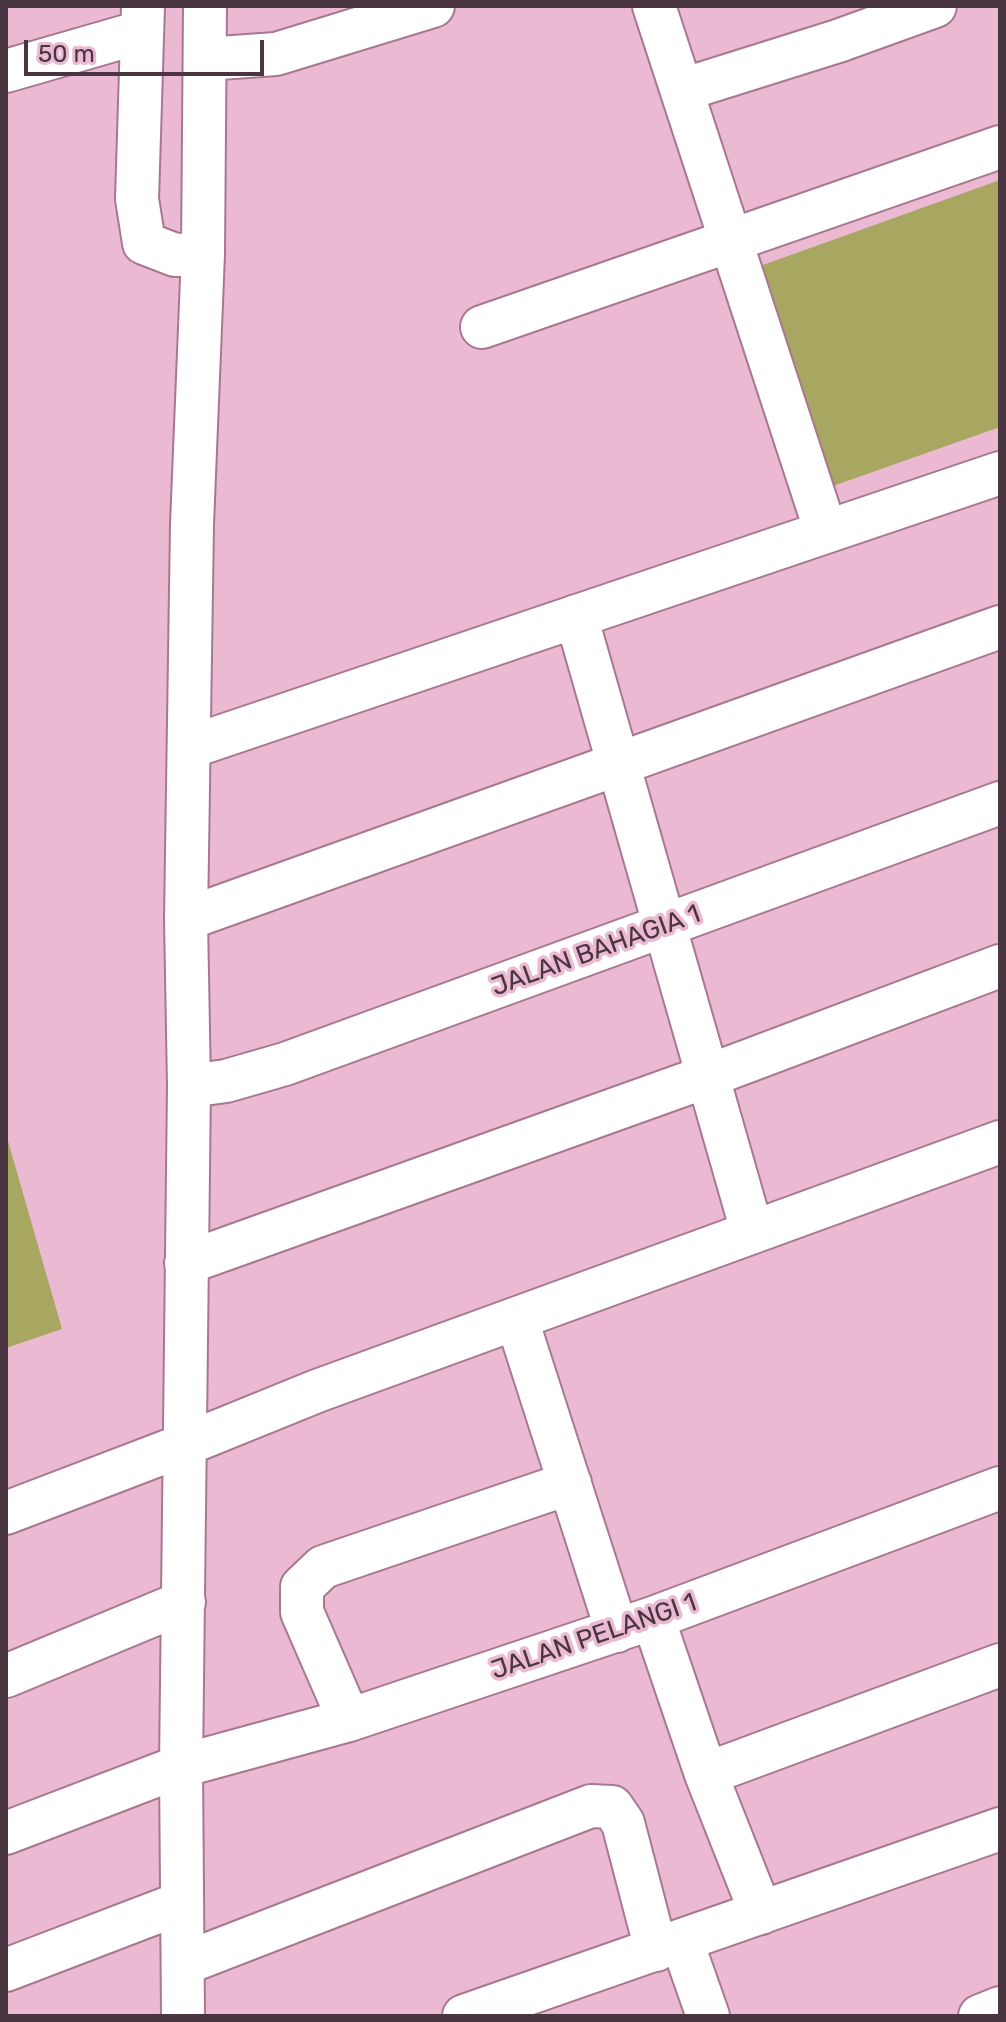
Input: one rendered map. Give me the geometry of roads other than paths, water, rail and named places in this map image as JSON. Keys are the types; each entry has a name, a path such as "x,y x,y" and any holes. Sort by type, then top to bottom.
{"street":[{"path":"183,2016 181,1766 189,1086 186,919 192,524 203,254 205,6"},
{"path":"654,6 826,532"},
{"path":"682,90 838,41 935,6"},
{"path":"205,59 276,54 414,9"},
{"path":"6,71 142,19 137,199 144,243 175,255 203,254"},
{"path":"482,327 1000,147"},
{"path":"190,747 1000,473"},
{"path":"576,616 752,1231"},
{"path":"186,919 1000,627"},
{"name":"JALAN BAHAGIA 1","path":"189,1086 226,1081 285,1064 1000,803"},
{"path":"186,1263 708,1076 1000,966"},
{"path":"6,1513 317,1391 1000,1142"},
{"path":"517,1320 570,1483 706,1774 761,1913"},
{"path":"349,1720 302,1612 302,1587 323,1567 570,1483"},
{"name":"JALAN PELANGI 1","path":"6,1833 181,1766 349,1720 635,1624 1000,1488"},
{"path":"6,1676 184,1602"},
{"path":"706,1774 1000,1665"},
{"path":"183,1964 591,1806 612,1807 623,1823 669,1946 708,2016"},
{"path":"464,2016 1000,1829"},
{"path":"6,1970 181,1903"},
{"path":"980,2016 1000,2008"}]}
